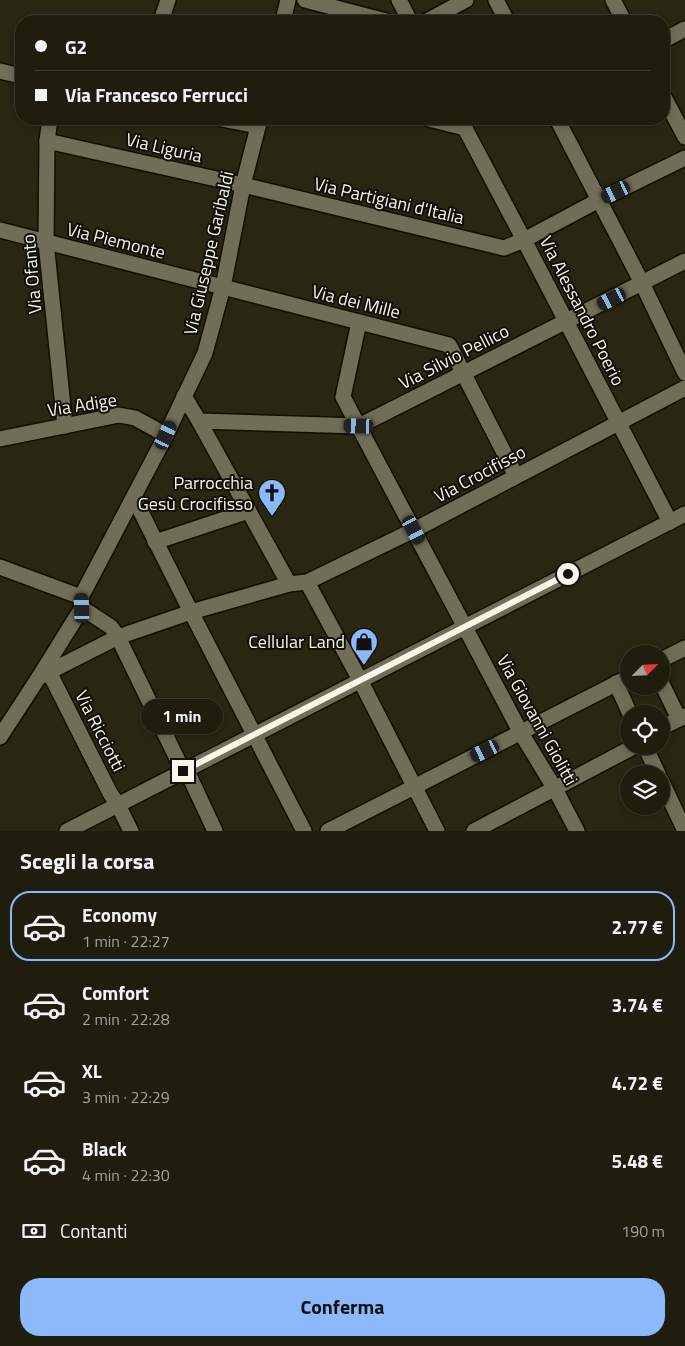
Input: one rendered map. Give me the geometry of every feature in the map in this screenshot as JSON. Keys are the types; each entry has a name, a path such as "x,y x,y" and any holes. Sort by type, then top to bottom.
{"street":[{"path":"163,15 168,0"},
{"path":"284,15 288,0"},
{"path":"305,0 363,15"},
{"path":"399,0 407,15"},
{"path":"438,15 466,0"},
{"path":"496,0 504,15"},
{"path":"613,0 621,15"},
{"path":"670,37 685,29"},
{"path":"0,71 15,75"},
{"path":"670,108 685,137"},
{"name":"Via Ofanto","path":"49,125 47,142 46,242 65,426"},
{"name":"Via Giuseppe Garibaldi","path":"0,737 44,675 166,435 205,353 223,287 243,185 258,125"},
{"name":"Via Alessandro Poerio","path":"463,125 670,522"},
{"path":"560,125 642,283 685,373"},
{"name":"Via Liguria","path":"47,142 243,185"},
{"name":"Via Partigiani d'Italia","path":"243,185 504,248 524,240 599,200 685,158"},
{"name":"Via Piemonte","path":"0,230 223,287"},
{"name":"Via Silvio Pellico","path":"359,426 685,261"},
{"name":"Via dei Mille","path":"223,287 449,345 516,476"},
{"name":"Via Giovanni Giolitti","path":"359,322 344,397 521,733 555,789 577,831"},
{"name":"Via Crocifisso","path":"44,675 118,637 191,612 289,584 307,582 414,530 685,388"},
{"path":"184,396 289,584"},
{"name":"Via Adige","path":"0,439 119,415 135,418 166,435"},
{"path":"199,421 359,426"},
{"path":"134,498 304,831"},
{"path":"155,542 249,511"},
{"path":"67,831 685,514"},
{"path":"0,567 81,602 111,627 118,637 215,831"},
{"path":"307,582 360,680 437,831"},
{"path":"670,656 685,648"},
{"name":"Via Ricciotti","path":"44,675 131,831"},
{"path":"328,831 620,681"},
{"path":"669,695 682,717 670,723"},
{"path":"474,831 620,754"},
{"path":"670,799 685,831"}],"place":[{"name":"Parrocchia Gesù Crocifisso","path":"272,517"},
{"name":"Cellular Land","path":"364,666"}],"route":[{"path":"183,771 568,574"}]}
